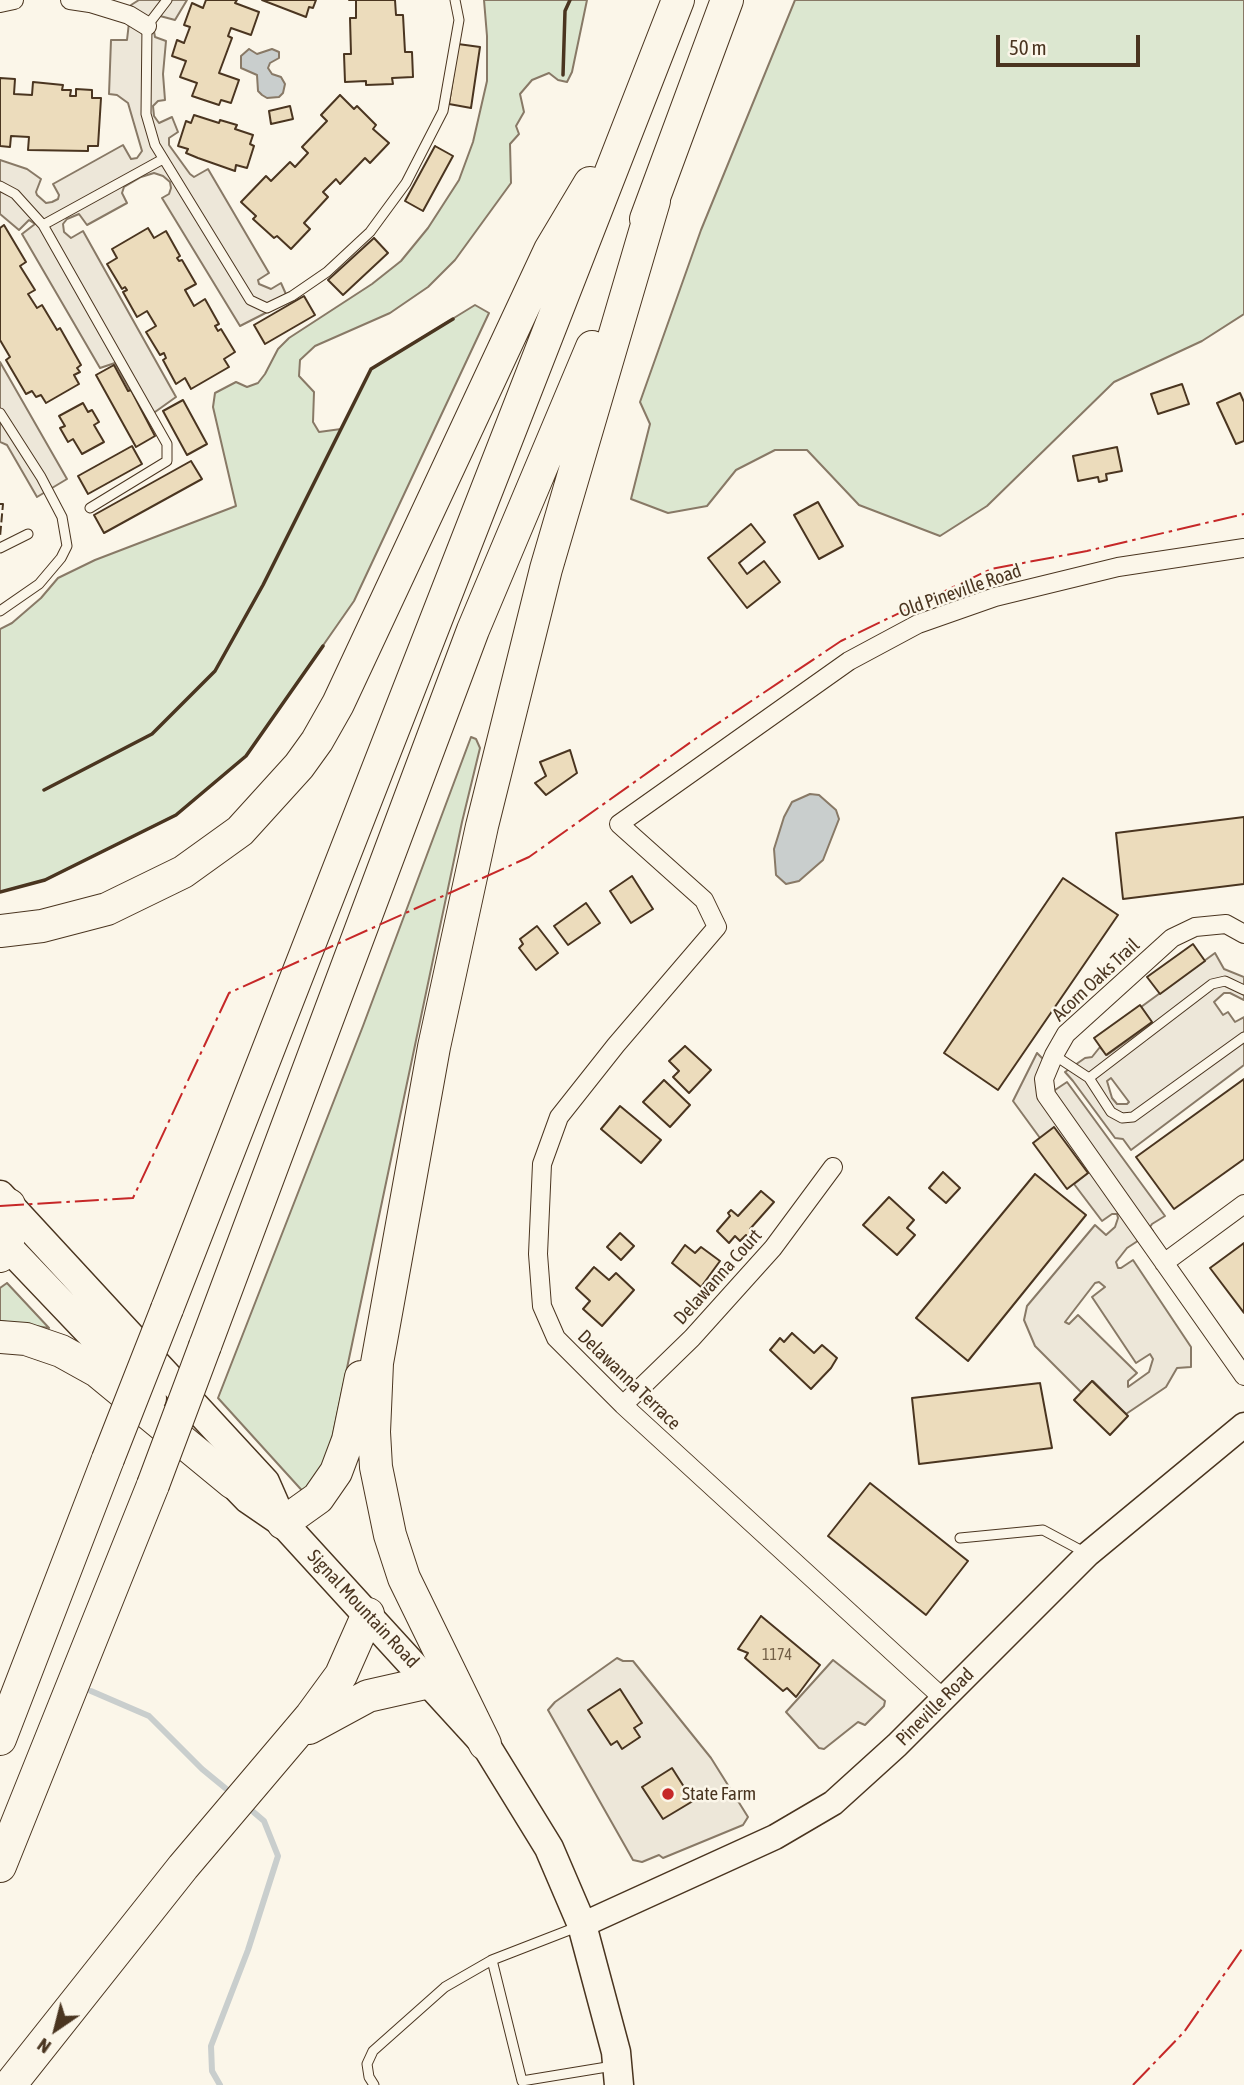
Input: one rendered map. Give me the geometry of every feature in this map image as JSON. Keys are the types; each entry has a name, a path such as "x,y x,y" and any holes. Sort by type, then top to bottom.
{"highway":[{"path":"0,1738 678,0"},
{"path":"0,1866 153,1485 474,630 654,201 727,0"},
{"path":"0,931 41,926 107,909 183,872 240,831 299,766 338,704 550,250 634,110"},
{"path":"485,1744 404,1578 390,1535 376,1466 374,1409 377,1363 457,936 513,697 579,453 654,201"},
{"path":"283,1523 318,1498 343,1457 414,1158"},
{"path":"2,1247 10,1231 5,1200"},
{"path":"0,1337 26,1339 61,1351 97,1371 233,1483"},
{"path":"10,2085 183,1867 295,1736 341,1675 368,1615"},
{"path":"295,1736 368,1696 430,1682"}],"main road":[{"name":"Signal Mountain Road","path":"5,1200 265,1482 283,1523 485,1744 549,1848 582,1925 616,2052 618,2075"},
{"path":"2,1247 248,1499 283,1523"},
{"name":"Pineville Road","path":"582,1925 775,1837 833,1803 944,1699 1088,1554 1244,1425"}],"street":[{"path":"0,3 14,0"},
{"path":"70,0 129,15 147,26"},
{"name":"Old Pineville Road","path":"619,824 849,661 918,624 995,597 1118,567 1244,548"},
{"name":"Delawanna Terrace","path":"619,824 704,900 717,927 616,1045 559,1117 542,1164 538,1254 542,1306 556,1338 623,1405 944,1699"},
{"name":"Acorn Oaks Trail","path":"1244,934 1226,924 1195,927 1172,938 1066,1034 1044,1079 1046,1095 1244,1376"},
{"name":"Delawanna Court","path":"623,1405 692,1338 774,1248 833,1167"},
{"path":"1164,1263 1244,1204"}],"lane":[{"path":"167,0 147,26 146,114 155,145 250,300 267,308 292,296 327,272 370,232 406,183 443,111 458,20 455,0"},
{"path":"43,225 163,159"},
{"path":"0,186 15,194 43,225 167,444 167,461 90,508"},
{"path":"0,611 39,584 61,558 67,545 62,517 2,420"},
{"path":"0,548 27,534"},
{"path":"1089,1078 1212,984 1225,981 1244,990"},
{"path":"1054,1055 1089,1078 1111,1112 1122,1118 1133,1117 1244,1037"},
{"path":"960,1538 1043,1530 1088,1554"},
{"path":"374,2085 369,2077 367,2064 373,2051 445,1987 492,1959 582,1925"},
{"path":"492,1959 522,2081 618,2075"}],"green space":[{"path":"484,0 587,0 572,72 567,82 558,80 549,73 532,80 520,94 524,112 516,126 519,134 510,144 511,183 455,260 428,287 390,313 315,346 300,360 299,376 314,392 313,422 319,432 341,429 371,369 475,305 489,313 354,601 246,756 176,815 45,880 0,892 0,629 12,623 41,598 58,578 95,560 236,506 213,407 215,393 236,382 247,387 258,383 278,349 289,338 372,284 401,261 428,228 459,180 473,142 487,81"},
{"path":"795,0 1244,0 1244,314 1202,341 1114,382 987,506 940,536 859,505 807,450 775,450 736,470 707,506 668,513 631,499 650,424 640,402 701,230"},
{"path":"471,737 476,739 480,748 462,822 327,1463 307,1496 218,1398 363,1026"},
{"path":"7,1283 49,1328 0,1321 0,1288"}],"shaded area":[{"path":"139,0 187,0 175,20 160,16 153,26 155,37 166,41 163,74 165,100 158,101 153,106 154,116 159,123 172,117 178,132 169,138 169,145 190,174 194,177 208,169 269,273 258,280 259,284 271,289 281,283 289,301 240,326 162,198 169,194 171,188 170,182 163,176 154,173 124,187 122,193 127,203 87,225 79,214 67,219 63,224 64,232 71,238 83,231 176,397 148,417 115,363 100,368 22,234 35,224 29,220 19,230 0,214 0,160 27,169 41,179 36,192 46,203 58,199 59,195 53,184 123,145 131,159 137,158 142,151 128,103 117,95 109,94 111,40 127,40 131,5"},
{"path":"249,49 257,54 272,49 279,52 279,58 270,63 268,68 272,74 281,77 285,84 279,97 267,98 262,95 258,91 257,75 241,68 241,56"},
{"path":"0,362 67,479 37,497 7,445 0,442"},
{"path":"810,794 819,795 836,810 839,819 823,860 799,881 786,884 776,875 774,849 784,817 792,802"},
{"path":"1215,953 1224,969 1244,977 1244,1000 1224,993 1214,1002 1223,1015 1228,1012 1235,1022 1244,1017 1244,1065 1131,1150 1123,1139 1115,1138 1065,1072 1085,1058 1092,1057 1100,1047 1107,1055 1152,1023 1141,1007","holes":["1111,1078 1129,1102 1117,1104 1112,1098 1107,1081"]},
{"path":"1037,1053 1055,1071 1051,1088 1055,1090 1067,1082 1165,1216 1152,1224 1150,1227 1153,1231 1127,1248 1116,1262 1118,1268 1121,1268 1133,1260 1191,1347 1191,1367 1177,1368 1166,1387 1126,1414 1093,1381 1081,1392 1035,1346 1024,1320 1027,1306 1095,1225 1106,1235 1115,1227 1118,1218 1117,1214 1112,1214 1102,1221 1074,1184 1088,1173 1040,1138 1013,1101","holes":["1099,1282 1105,1287 1092,1297 1136,1363 1150,1354 1153,1359 1149,1372 1128,1387 1128,1381 1137,1373 1078,1315 1069,1324 1065,1322 1095,1283"]},
{"path":"617,1658 633,1661 711,1758 748,1817 743,1825 663,1858 659,1855 642,1862 633,1860 548,1710 555,1702"},
{"path":"833,1660 885,1701 884,1706 865,1725 858,1722 824,1749 819,1748 786,1712"}],"building":[{"path":"206,0 237,0 235,3 259,12 251,35 231,28 228,36 232,38 219,73 239,80 231,103 221,100 219,105 192,96 197,83 180,77 186,61 172,56 177,40 184,43 190,27 184,25 192,3 203,8"},
{"path":"262,0 316,0 313,8 309,7 306,17"},
{"path":"356,0 395,0 396,15 403,15 405,52 412,52 413,77 392,78 393,84 366,85 366,81 345,82 344,54 351,54 350,18 356,18"},
{"path":"458,44 480,47 471,108 449,104"},
{"path":"0,78 15,79 14,94 32,95 33,82 63,85 62,90 71,90 70,96 76,96 76,89 92,90 92,98 101,98 98,146 88,146 88,151 28,150 29,137 11,136 10,147 0,146"},
{"path":"340,95 354,109 357,106 376,125 373,129 389,143 370,163 365,158 340,184 336,179 323,192 328,197 304,223 310,229 291,249 253,219 256,216 241,202 266,176 271,181 290,162 295,167 308,153 302,147 327,121 321,115"},
{"path":"290,106 293,119 271,124 269,111"},
{"path":"194,115 219,123 220,120 237,125 235,129 253,135 250,144 254,146 247,168 236,165 235,171 186,153 188,149 178,146 186,121 191,123"},
{"path":"435,146 453,156 423,211 405,201"},
{"path":"4,225 26,262 20,266 35,290 28,294 37,308 42,305 57,330 60,328 81,365 77,368 80,372 74,375 79,384 46,403 41,395 36,397 32,391 26,394 6,360 10,357 0,340 0,228"},
{"path":"148,228 154,238 166,231 180,256 177,258 182,260 196,284 185,290 194,306 205,299 219,324 215,326 218,331 221,329 235,352 224,359 229,367 191,389 185,378 176,384 163,360 166,358 164,353 160,355 146,332 156,326 147,311 137,317 123,292 127,290 125,287 122,289 107,264 117,258 112,249"},
{"path":"374,238 388,253 343,295 328,280"},
{"path":"304,296 315,315 265,344 254,325"},
{"path":"114,365 128,391 131,390 155,436 136,447 96,375"},
{"path":"1182,384 1189,404 1158,414 1151,394"},
{"path":"1240,393 1244,402 1244,441 1236,444 1217,403"},
{"path":"183,400 207,444 187,455 163,411"},
{"path":"83,403 88,412 92,410 99,422 94,425 104,442 82,454 73,439 68,442 60,428 65,426 59,416"},
{"path":"132,446 142,464 88,494 78,476"},
{"path":"1117,447 1122,471 1106,474 1107,480 1099,482 1098,477 1078,481 1073,456"},
{"path":"191,461 202,479 104,533 94,515"},
{"path":"818,502 843,546 819,559 794,515"},
{"path":"751,524 765,542 739,563 747,574 764,561 780,582 747,608 708,558"},
{"path":"570,750 577,773 546,795 535,783 546,776 540,762"},
{"path":"1244,817 1244,884 1123,899 1116,833"},
{"path":"632,876 653,909 631,923 610,891"},
{"path":"1063,878 1118,915 998,1090 944,1053"},
{"path":"586,903 600,923 568,945 554,926"},
{"path":"537,926 558,953 536,970 519,948 523,944 520,939"},
{"path":"1193,944 1205,961 1160,994 1147,977"},
{"path":"1140,1005 1152,1022 1106,1055 1094,1038"},
{"path":"685,1046 711,1070 689,1093 673,1077 679,1071 669,1061"},
{"path":"1244,1079 1244,1159 1174,1209 1136,1157"},
{"path":"664,1080 690,1105 670,1127 643,1102"},
{"path":"620,1106 661,1140 641,1163 601,1129"},
{"path":"1054,1127 1088,1173 1067,1189 1033,1143"},
{"path":"943,1172 960,1188 946,1203 929,1188"},
{"path":"1035,1174 1086,1215 968,1361 916,1318"},
{"path":"761,1191 774,1202 750,1229 753,1232 748,1237 746,1235 740,1241 735,1236 729,1243 717,1231 730,1216 728,1213 731,1210 738,1216"},
{"path":"889,1197 914,1220 907,1228 915,1235 897,1255 863,1225"},
{"path":"620,1233 634,1246 621,1260 607,1247"},
{"path":"1244,1243 1244,1313 1210,1268"},
{"path":"685,1245 695,1253 701,1247 720,1261 701,1287 672,1263"},
{"path":"594,1267 609,1280 616,1273 634,1290 602,1326 583,1309 590,1301 576,1288"},
{"path":"792,1333 814,1353 822,1345 837,1358 811,1389 770,1350 780,1338 784,1342"},
{"path":"1092,1381 1128,1416 1110,1435 1074,1400"},
{"path":"1040,1383 1052,1448 919,1464 912,1398"},
{"path":"870,1483 968,1561 926,1615 828,1536"},
{"path":"761,1616 820,1665 796,1697 787,1688 783,1691 745,1658 748,1653 738,1649"},
{"path":"620,1689 642,1723 634,1728 640,1737 622,1749 617,1741 611,1745 588,1710"},
{"name":"State Farm","path":"672,1768 693,1801 663,1819 642,1787"}],"waterway":[{"path":"91,1691 149,1716 202,1769 230,1792"},
{"path":"220,2085 212,2071 211,2046 248,1950 278,1856 264,1821 250,1809"}],"fence":[{"path":"0,504 3,504 0,537"}],"wall":[{"path":"563,75 565,11 570,0"},
{"path":"44,790 152,734 215,671 263,585 371,369 453,319"},
{"path":"0,892 45,880 176,815 246,756 323,646"}],"power":[{"path":"0,1206 133,1198 229,993 529,857 705,732 841,641 991,569 1087,551 1244,514"},
{"path":"1133,2085 1184,2032 1244,1946"}],"place":[{"name":"State Farm","path":"668,1794"}]}
